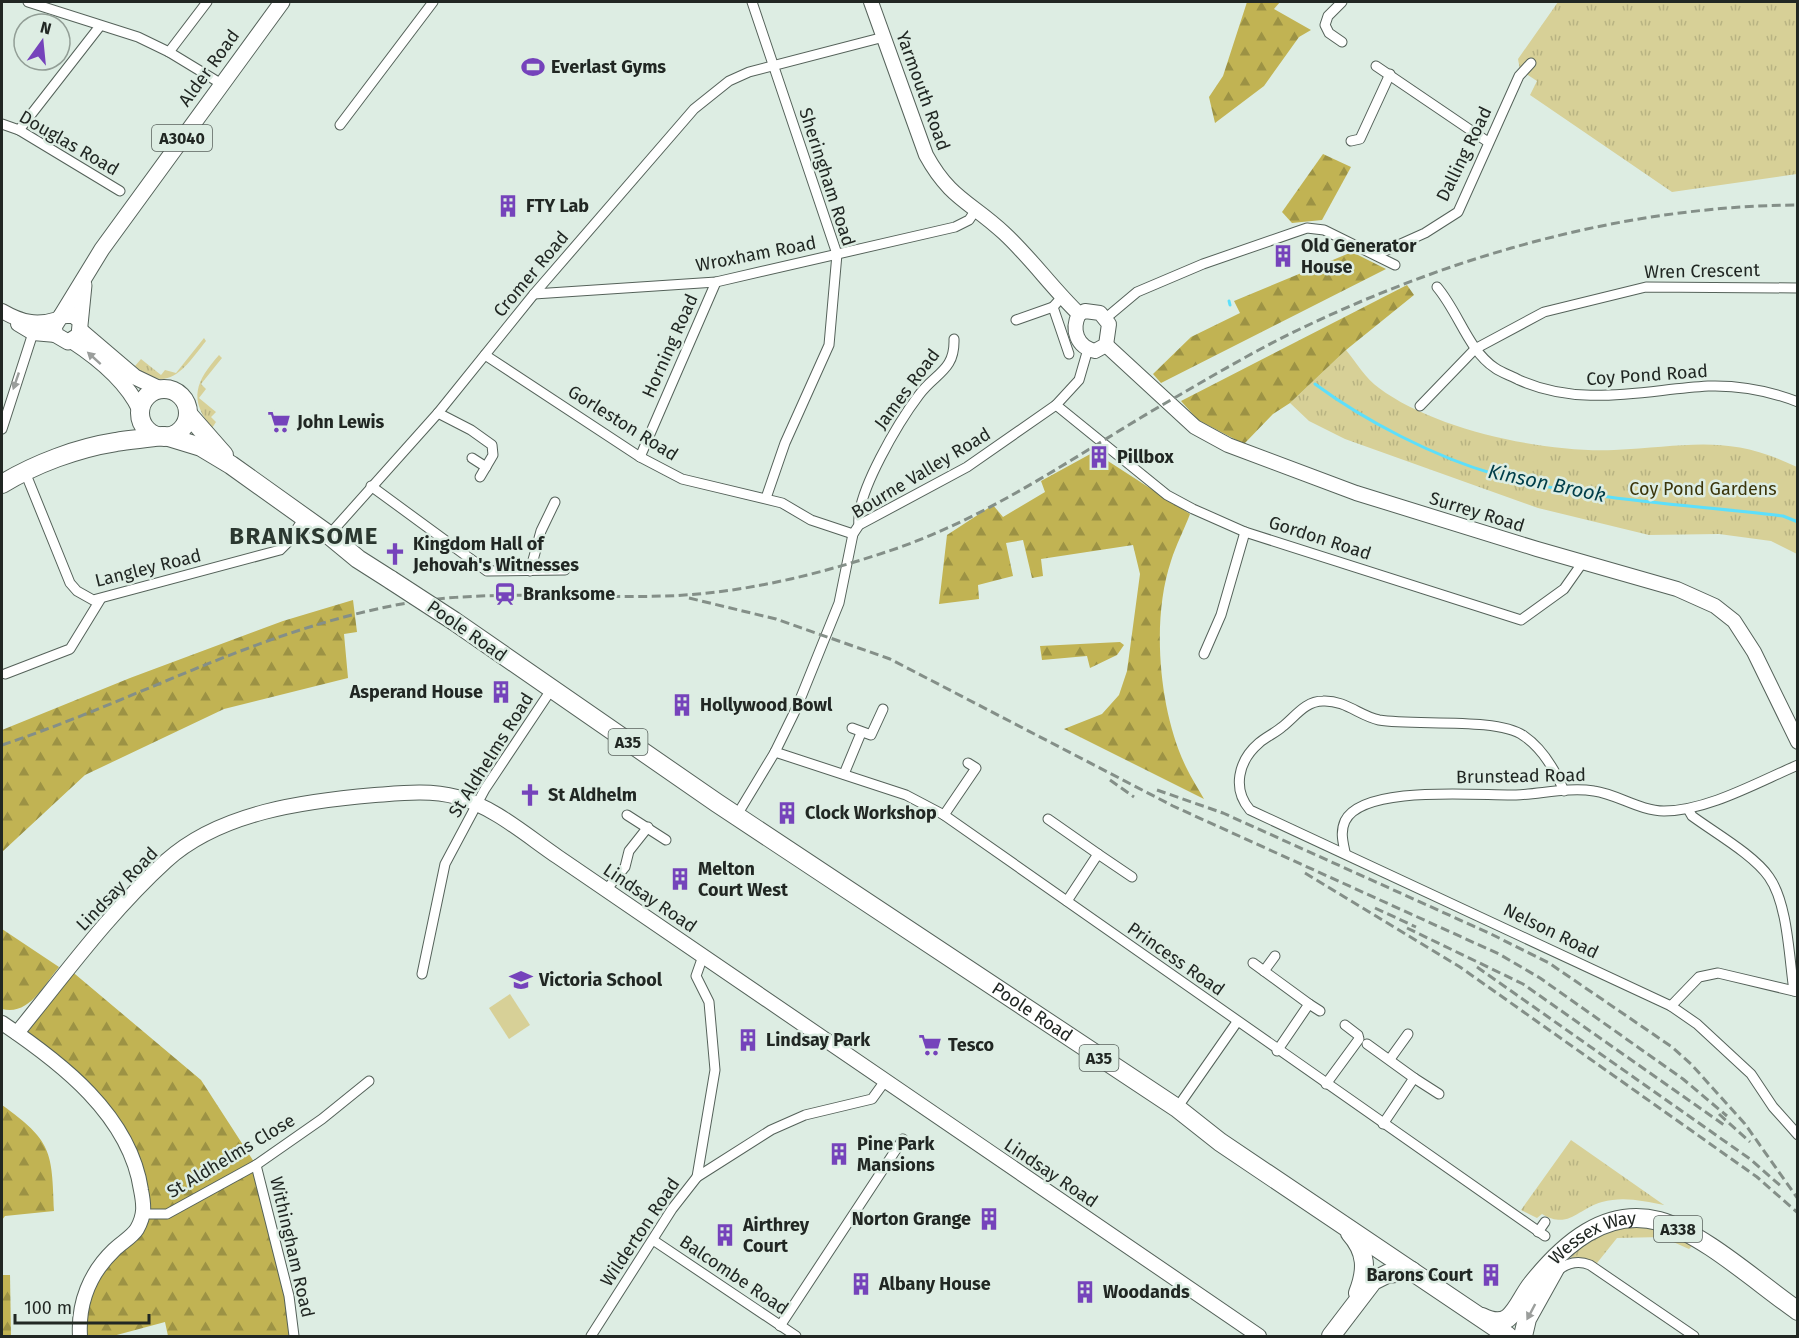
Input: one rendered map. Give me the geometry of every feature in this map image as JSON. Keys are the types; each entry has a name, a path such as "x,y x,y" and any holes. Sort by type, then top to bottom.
{"highway":[{"path":"160,389 168,389 181,396 188,414 184,426 172,435 164,436 146,429 140,413 146,396 160,389"},
{"name":"A35","path":"115,442 140,413"},
{"name":"Poole Road","path":"188,414 231,465"},
{"name":"A35","path":"2,484 42,464 115,442 164,436"},
{"name":"Poole Road","path":"164,436 201,447 231,465 329,535 358,559 454,621 551,690 961,967 1177,1108 1220,1142 1412,1271"},
{"name":"Wessex Way","path":"1523,1336 1527,1319 1554,1274 1562,1252 1580,1236 1609,1221 1631,1218 1657,1221 1693,1237 1797,1311"},
{"name":"Poole Road","path":"1341,1222 1358,1241 1365,1266 1354,1304"},
{"name":"A338","path":"1475,1314 1490,1321 1505,1320 1562,1252"},
{"name":"A35","path":"1331,1336 1354,1304 1379,1277 1412,1271 1508,1336"}],"main road":[{"name":"Alder Road","path":"59,317 102,249 220,83 282,2"},
{"name":"Alder Road","path":"78,331 86,276"},
{"path":"78,331 63,341 56,335 54,327 59,317 69,314 78,331 120,382 140,413"},
{"path":"78,331 135,377 160,389"}],"street":[{"path":"28,2 138,38 169,52 220,83"},
{"path":"169,52 207,2"},
{"path":"340,125 433,2"},
{"name":"Sheringham Road","path":"752,2 837,254 829,345 785,443 766,498"},
{"name":"Yarmouth Road","path":"871,2 926,155 943,183 1002,231 1057,302 1079,314"},
{"path":"1342,2 1328,16 1325,24 1329,33 1342,42"},
{"path":"19,130 100,26"},
{"name":"Cromer Road","path":"329,535 438,413 534,294 694,109 729,81 749,72 884,38"},
{"name":"Dalling Road","path":"1376,255 1425,233 1458,212 1520,76 1531,63"},
{"path":"1376,66 1488,142"},
{"path":"1351,141 1360,139 1390,74"},
{"name":"Douglas Road","path":"2,124 19,130 120,191"},
{"name":"Wroxham Road","path":"534,294 716,282 961,225 975,211"},
{"path":"1106,318 1137,292 1203,264 1299,231 1315,228 1395,265"},
{"name":"Horning Road","path":"640,457 716,282"},
{"name":"Coy Pond Road","path":"1437,287 1452,304 1475,349 1495,369 1558,393 1628,396 1709,386 1748,388 1797,402"},
{"name":"Wren Crescent","path":"1420,406 1475,349 1544,312 1646,287 1797,288"},
{"path":"1016,320 1057,302 1069,354"},
{"path":"1093,311 1106,318 1110,330 1106,345 1095,351 1081,345 1075,327 1079,314 1093,311"},
{"path":"5,313 28,323 39,324 59,317"},
{"path":"5,313 33,333 56,335"},
{"path":"2,429 33,333"},
{"name":"James Road","path":"859,525 858,518 869,485 887,443 921,392 952,361 954,339"},
{"name":"Surrey Road","path":"1106,345 1195,427 1228,445 1365,496 1677,589 1716,606 1734,621 1762,668 1797,742"},
{"name":"Bourne Valley Road","path":"724,806 755,784 776,752 797,707 839,603 853,534 859,525 966,467 1056,405 1079,380 1088,349"},
{"name":"Gorleston Road","path":"485,355 640,457 682,479 766,498 791,508 820,524 853,534"},
{"name":"Gordon Road","path":"1056,405 1167,495 1245,532 1521,620 1564,589 1584,562"},
{"path":"438,413 471,430 492,445 493,455 480,477"},
{"path":"472,458 486,467"},
{"name":"Langley Road","path":"25,472 70,583 86,597 100,600 280,550 304,518"},
{"path":"371,486 487,571 565,570"},
{"path":"530,571 541,531 555,502"},
{"path":"1204,654 1221,615 1245,532"},
{"path":"5,674 70,649 100,600"},
{"name":"St Aldhelms Road","path":"422,974 441,876 477,803 551,690"},
{"name":"Nelson Road","path":"1564,791 1554,768 1523,735 1498,727 1411,724 1376,719 1340,702 1322,700 1305,706 1282,727 1258,744 1244,761 1237,784 1241,800 1250,810 1345,852 1671,1006 1697,1024 1751,1074 1773,1107 1797,1136"},
{"path":"852,728 861,734 871,735 884,709"},
{"path":"844,774 861,734"},
{"name":"Princess Road","path":"776,752 906,795 944,815 1277,1051 1542,1234 1545,1222"},
{"name":"Brunstead Road","path":"1345,852 1341,836 1345,820 1360,808 1379,800 1437,794 1516,795 1593,790 1662,811 1688,809 1797,765"},
{"path":"944,815 972,766 985,775"},
{"name":"Lindsay Road","path":"17,1033 115,912 167,860 212,831 268,811 331,799 421,792 457,797 477,803 885,1081 1244,1332 1259,1336"},
{"path":"1671,1006 1699,977 1718,973 1796,991 1780,902 1769,877 1748,857 1692,816 1688,809"},
{"path":"627,815 666,840"},
{"path":"1048,819 1132,877"},
{"path":"606,890 625,867 629,851 648,827"},
{"path":"1067,901 1098,854"},
{"path":"697,1178 715,1070 709,1002 696,976 703,956"},
{"path":"1264,971 1275,956"},
{"path":"1253,963 1320,1011"},
{"path":"1277,1051 1309,1004"},
{"path":"1177,1108 1237,1022"},
{"path":"2,1023 17,1033 103,1107 129,1147 139,1174 145,1214 136,1231 94,1272 82,1303 80,1336"},
{"path":"1326,1084 1359,1039 1358,1035 1345,1025"},
{"path":"1390,1059 1408,1034"},
{"path":"1367,1044 1439,1095"},
{"path":"1383,1124 1414,1078"},
{"name":"St Aldhelms Close","path":"145,1214 167,1214 256,1165 277,1152 359,1091 369,1081"},
{"name":"Wilderton Road","path":"591,1336 672,1209 697,1178 771,1130 805,1115 872,1099 885,1081"},
{"path":"780,1326 903,1138"},
{"name":"Withingham Road","path":"256,1165 289,1296 294,1336"},
{"name":"Balcombe Road","path":"653,1240 796,1336"},
{"path":"1554,1274 1571,1264 1590,1264 1694,1336"}],"green space":[{"path":"1247,2 1280,2 1274,9 1311,30 1299,37 1264,86 1215,123 1209,97 1223,76"},
{"path":"1558,2 1797,2 1797,174 1672,192 1530,95 1537,81 1520,70 1518,59"},
{"path":"1323,154 1351,167 1322,220 1292,223 1282,212"},
{"path":"1352,252 1386,269 1161,383 1153,374 1191,337 1240,313 1234,301"},
{"path":"1407,285 1414,295 1346,350 1290,403 1273,414 1244,444 1198,420 1181,401"},
{"path":"204,338 206,341 191,360 175,374 167,378 157,379 135,366 141,359 161,375 165,370 176,373"},
{"name":"Coy Pond Gardens","path":"1346,350 1374,384 1402,403 1460,427 1492,436 1524,443 1586,450 1686,445 1728,446 1772,456 1797,467 1797,554 1771,541 1719,534 1649,535 1538,508 1345,439 1309,421 1290,403"},
{"path":"219,355 222,358 201,384 206,389 199,398 216,412 211,417 216,422 212,428 200,408 198,390 205,373"},
{"path":"1094,452 1190,514 1173,555 1165,584 1161,610 1161,665 1169,719 1177,744 1188,771 1204,799 1064,729 1102,714 1119,695 1127,671 1140,574 1133,545 1041,559 1043,576 1032,578 1023,540 1006,543 1013,576 978,585 979,599 939,604 947,535 993,505 1003,517 1045,492 1041,481"},
{"path":"353,600 357,632 344,634 348,678 224,709 85,775 2,852 2,730 130,678 283,621"},
{"path":"1120,642 1124,645 1117,655 1090,668 1087,656 1042,660 1040,646"},
{"path":"2,929 59,967 28,1004 12,1010 2,1009"},
{"path":"69,969 201,1080 256,1165 294,1336 168,1336 165,1322 113,1336 80,1336 94,1272 136,1231 139,1174 103,1107 17,1033"},
{"path":"510,994 530,1025 509,1039 489,1008"},
{"path":"2,1105 31,1128 46,1149 52,1174 54,1211 5,1216 2,1220"},
{"path":"1571,1140 1664,1205 1633,1200 1610,1200 1593,1205 1573,1217 1559,1220 1542,1214 1537,1218 1521,1210"},
{"path":"1640,1224 1664,1230 1695,1243 1689,1249 1662,1237 1617,1238 1597,1263 1569,1260 1576,1251 1601,1234"},
{"path":"2,1275 10,1275 11,1336 2,1336"}],"waterway":[{"name":"Kinson Brook","path":"1229,301 1230,305"},
{"name":"Kinson Brook","path":"1315,384 1356,411 1401,436 1448,458 1494,474 1601,496 1783,516 1798,522"}],"railway":[{"path":"2,745 53,727 251,647 353,615 407,603 471,596 632,597 721,592 778,582 862,560 928,536 966,519 1040,479 1147,414 1270,344 1359,302 1419,279 1480,258 1605,225 1669,214 1798,205"},
{"path":"689,598 776,619 890,659 1173,806 1499,954 1540,978 1683,1079 1727,1116"},
{"path":"1110,780 1134,797"},
{"path":"1157,790 1223,813 1491,934 1549,963 1672,1047 1691,1064 1745,1124 1798,1199"},
{"path":"1305,873 1460,967 1757,1177 1798,1213"},
{"path":"1375,908 1416,927"},
{"path":"1407,928 1523,984 1724,1125"},
{"path":"1477,967 1750,1159 1783,1188"},
{"path":"1719,1114 1750,1142"}],"place":[{"name":"Everlast Gyms","path":"533,67"},
{"name":"FTY Lab","path":"508,206"},
{"name":"Old Generator House","path":"1283,256"},
{"name":"John Lewis","path":"279,422"},
{"name":"Pillbox","path":"1099,457"},
{"name":"Kingdom Hall of Jehovah's Witnesses","path":"395,554"},
{"name":"Branksome","path":"505,594"},
{"name":"Asperand House","path":"501,692"},
{"name":"Hollywood Bowl","path":"682,705"},
{"name":"St Aldhelm","path":"530,795"},
{"name":"Clock Workshop","path":"787,813"},
{"name":"Melton Court West","path":"680,879"},
{"name":"Victoria School","path":"521,980"},
{"name":"Lindsay Park","path":"748,1040"},
{"name":"Tesco","path":"930,1045"},
{"name":"Pine Park Mansions","path":"839,1154"},
{"name":"Norton Grange","path":"989,1219"},
{"name":"Airthrey Court","path":"725,1235"},
{"name":"Barons Court","path":"1491,1275"},
{"name":"Albany House","path":"861,1284"},
{"name":"Woodands","path":"1085,1292"}],"district":[{"name":"BRANKSOME","path":"304,536"}]}
